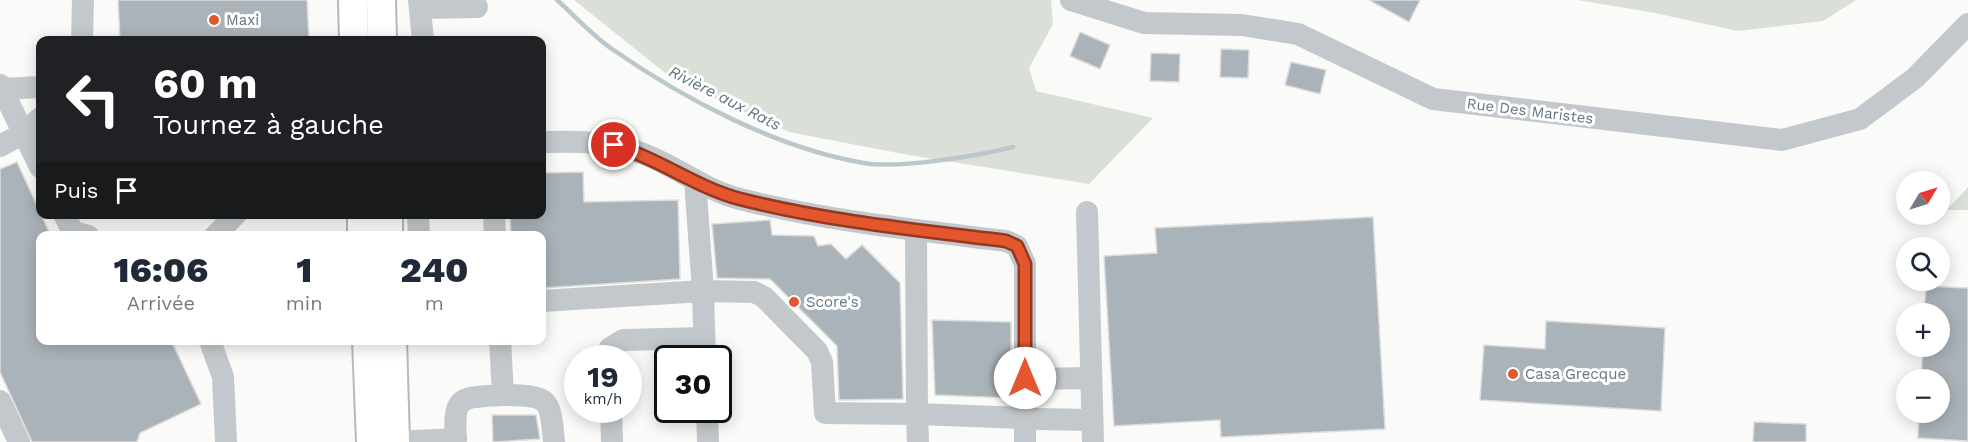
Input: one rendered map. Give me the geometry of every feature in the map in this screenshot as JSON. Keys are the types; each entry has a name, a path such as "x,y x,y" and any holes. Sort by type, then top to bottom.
{"main road":[{"path":"353,0 354,36"},
{"path":"381,0 382,36"},
{"path":"367,345 371,442"},
{"path":"392,345 395,442"}],"street":[{"path":"82,36 83,0"},
{"name":"Rue Des Maristes","path":"1071,0 1144,23 1242,25 1298,34 1433,99 1782,140 1860,118 1915,78 1968,24"},
{"path":"423,36 420,4 477,7"},
{"path":"36,87 1,87 36,158"},
{"path":"0,146 24,133 36,122"},
{"path":"546,142 590,141 642,153 739,199 848,221 1006,241 1017,246 1025,264 1030,418 1025,442"},
{"path":"695,180 705,345"},
{"path":"546,301 703,291 754,292 764,297 817,351 822,362 825,413 1030,418 1093,431 1087,212"},
{"path":"220,231 231,219"},
{"path":"916,230 918,442"},
{"path":"615,345 623,340 674,345"},
{"path":"212,345 223,377 225,442"},
{"path":"500,345 503,395"},
{"path":"1034,379 1091,378"},
{"path":"395,442 456,441 454,412 459,402 468,398 503,395 536,396 545,401 551,411 554,442"},
{"path":"0,401 19,442"},
{"path":"611,423 612,442"},
{"path":"707,423 708,442"}],"shaded area":[{"path":"574,0 1051,0 1053,24 1029,68 1036,91 1153,118 1089,184 903,154 789,132 674,80"},
{"path":"1578,0 1856,0 1823,21 1738,31 1650,12"},
{"path":"1968,187 1968,210 1950,210 1950,207"}],"building":[{"name":"Maxi","path":"118,0 307,0 309,36 120,36"},
{"path":"1369,0 1420,0 1409,22"},
{"path":"1080,32 1110,45 1100,69 1070,56"},
{"path":"1221,49 1249,50 1248,78 1220,77"},
{"path":"1151,53 1180,54 1179,82 1150,81"},
{"path":"1291,62 1326,70 1320,94 1285,85"},
{"path":"17,162 36,203 36,219 43,219 49,231 36,231 36,345 173,345 201,404 140,433 137,442 32,442 0,372 0,169"},
{"path":"583,172 584,202 678,200 680,279 546,288 546,231 511,231 510,219 546,219 546,173"},
{"path":"1373,217 1385,429 1221,437 1220,420 1114,426 1104,256 1157,253 1155,228"},
{"path":"770,220 772,235 814,236 818,246 831,244 846,259 862,245 900,283 903,399 839,400 837,346 770,279 717,278 712,224"},
{"path":"1950,287 1968,288 1968,441 1918,438 1919,423 1950,423 1950,369 1922,369 1922,357 1950,357 1950,303 1925,303 1926,291 1950,291"},
{"path":"932,320 1011,322 1011,398 935,395"},
{"path":"1546,321 1665,328 1661,411 1480,400 1484,345 1545,349"},
{"path":"492,415 536,415 540,439 493,442"},
{"path":"1754,422 1806,424 1806,442 1753,442"}],"waterway":[{"name":"Rivière aux Rats","path":"557,0 605,44 669,86 732,119 798,146 831,156 879,164 938,161 1013,147"}],"place":[{"name":"Maxi","path":"214,20"},
{"name":"Score's","path":"794,302"},
{"name":"Casa Grecque","path":"1513,374"}],"route":[{"path":"614,145 642,153 720,192 739,199 848,221 1006,241 1017,246 1023,255 1025,264 1025,378"}]}
